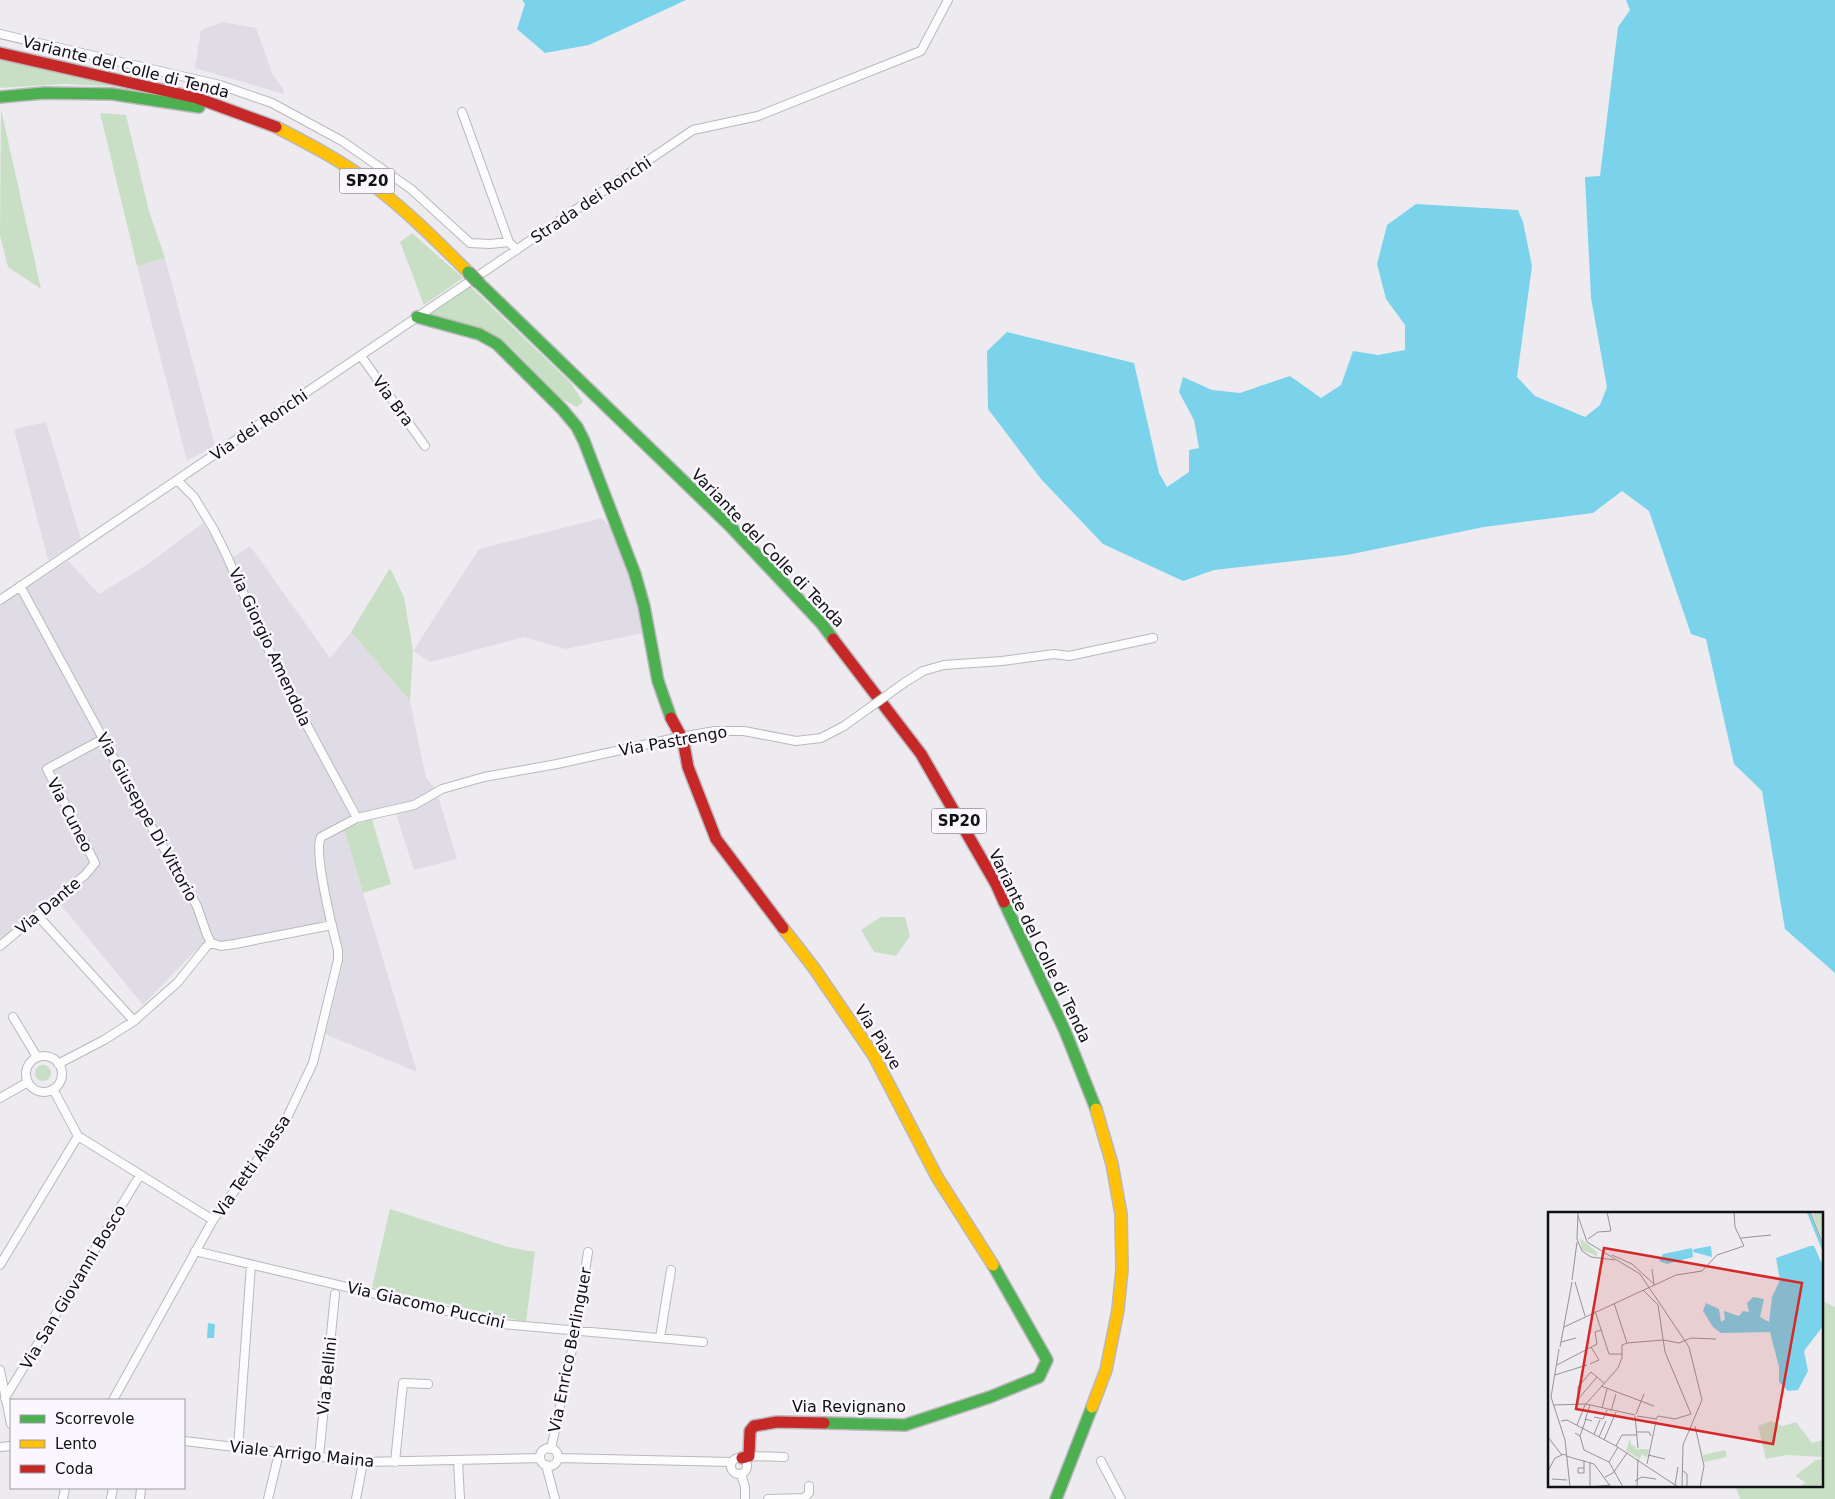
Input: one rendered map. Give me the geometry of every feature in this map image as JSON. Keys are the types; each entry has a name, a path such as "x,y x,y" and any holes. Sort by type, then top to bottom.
{"main road":[{"name":"Variante del Colle di Tenda","path":"0,53 197,98 248,115 311,145 365,178 418,224 480,283 730,526 822,624 921,754 1004,901 1065,1032 1096,1109 1112,1164 1121,1214 1122,1269 1118,1310 1106,1370 1056,1499"},
{"name":"SP20","path":"0,97 44,93 112,94 248,115"},
{"name":"Via Piave","path":"417,318 479,334 497,344 562,409 577,427 635,574 644,606 658,681 671,719 683,740 688,767 716,839 814,968 874,1056 938,1177 981,1245 1047,1360"},
{"name":"Via Revignano","path":"741,1459 750,1431 754,1426 777,1422 905,1426 990,1397 1039,1377 1047,1360"}],"street":[{"name":"Strada dei Ronchi","path":"0,34 220,85 272,103 342,141 403,184 470,243 490,244 509,242 517,250 693,130 758,116 921,51 948,0"},
{"path":"462,112 509,242"},
{"name":"Via dei Ronchi","path":"0,600 517,250"},
{"name":"Via Bra","path":"361,356 425,446"},
{"name":"Via Giorgio Amendola","path":"177,480 194,497 226,552 281,677 357,818"},
{"name":"Via Giuseppe Di Vittorio","path":"20,586 197,906 207,935 212,943"},
{"name":"Via Pastrengo","path":"357,818 414,804 442,789 466,781 566,762 680,737 732,730 796,740 821,738 844,726 923,670 944,665 1002,661 1054,654 1069,656 1153,638"},
{"name":"Via Cuneo","path":"95,863 47,769 103,739"},
{"name":"Via Tetti Aiassa","path":"114,1399 213,1220 284,1124 313,1064 338,960 338,950 323,880 318,842 327,833 357,818"},
{"name":"Via Dante","path":"0,946 85,875 95,863"},
{"path":"38,915 134,1021"},
{"path":"58,1064 108,1038 134,1021 178,982 206,947 212,943 221,946 235,944 332,925"},
{"path":"13,1017 37,1057"},
{"path":"37,1057 49,1057 58,1064 61,1074 60,1080 53,1088 42,1091 31,1086 28,1082 26,1070 32,1060 37,1057"},
{"path":"0,1098 28,1082"},
{"path":"53,1088 78,1136 213,1220"},
{"path":"0,1265 78,1136"},
{"name":"Via San Giovanni Bosco","path":"5,1398 140,1175"},
{"name":"Via Giacomo Puccini","path":"195,1251 502,1324 703,1342"},
{"name":"Via Enrico Berlinguer","path":"551,1448 576,1331 588,1252"},
{"path":"238,1448 251,1264"},
{"path":"660,1338 671,1270"},
{"name":"Via Bellini","path":"319,1457 336,1294"},
{"path":"0,1370 10,1420"},
{"path":"394,1462 402,1383 428,1384"},
{"name":"Viale Arrigo Maina","path":"185,1441 363,1462 540,1458"},
{"path":"554,1499 546,1465 540,1458 543,1450 551,1448 557,1453 558,1458"},
{"path":"268,1499 279,1452"},
{"path":"546,1465 552,1465 558,1458 741,1459 784,1457"},
{"name":"Via Revignano","path":"741,1459 746,1463 746,1469 741,1474 735,1473 731,1468 741,1459"},
{"path":"458,1460 460,1499"},
{"path":"356,1499 363,1462"},
{"path":"1101,1462 1121,1499"},
{"name":"Via Revignano","path":"741,1474 746,1499"},
{"path":"768,1499 776,1497 804,1498 809,1493 809,1486"}],"shaded area":[{"path":"223,22 256,28 273,75 283,88 284,94 195,68 201,30"},
{"path":"165,258 215,445 187,461 137,266"},
{"path":"46,422 81,539 48,560 14,429"},
{"path":"602,518 618,537 630,568 644,633 565,649 524,637 430,662 413,651 479,549"},
{"path":"203,523 227,561 250,546 330,658 351,632 410,701 426,778 436,789 457,859 414,870 396,814 372,819 344,829 417,1072 325,1034 343,964 335,927 196,950 143,1005 60,904 0,946 0,606 68,561 99,594 148,564"}],"green space":[{"path":"0,59 127,87 65,84 0,88"},
{"path":"1,109 41,289 8,267 0,235"},
{"path":"100,113 126,115 149,211 165,258 137,266"},
{"path":"412,233 463,278 424,305 400,242"},
{"path":"469,285 571,383 583,402 577,407 558,397 515,351 491,333 432,317 432,310"},
{"path":"390,568 404,597 413,651 410,701 351,632"},
{"path":"372,819 391,884 363,893 344,829"},
{"path":"881,917 905,917 910,936 896,956 874,952 861,930"},
{"path":"40,1065 46,1065 51,1070 49,1079 40,1081 35,1076 35,1070"},
{"path":"390,1209 508,1247 535,1252 526,1322 372,1287"},
{"path":"1822,1300 1835,1307 1835,1499 1740,1499 1735,1486 1822,1486"}],"water":[{"path":"522,0 686,0 589,45 545,53 517,29 525,4"},
{"path":"1626,0 1835,0 1835,973 1785,929 1762,791 1734,764 1706,639 1691,634 1649,511 1622,491 1593,513 1484,527 1347,555 1214,570 1183,581 1103,544 1041,479 988,409 987,351 1007,332 1134,363 1159,473 1167,487 1189,472 1189,450 1199,448 1194,420 1179,392 1183,377 1212,390 1240,393 1290,376 1321,398 1341,385 1353,351 1378,355 1405,350 1405,325 1386,299 1377,264 1387,225 1416,204 1518,210 1523,222 1532,266 1517,377 1535,396 1585,417 1600,405 1607,387 1591,298 1585,177 1600,176 1618,27 1630,10"},
{"path":"208,1323 215,1324 214,1338 207,1338"}],"traffic: fast":[{"path":"0,97 44,93 112,94 199,107"},
{"path":"468,272 479,283"},
{"path":"479,283 730,526 822,624 833,639"},
{"path":"417,317 479,334 497,344 562,409 577,427 635,574 644,606 658,681 671,718"},
{"path":"1004,902 1065,1031 1096,1109"},
{"path":"824,1423 905,1425 990,1397 1039,1377 1047,1360 993,1265"},
{"path":"1056,1499 1092,1407"}],"traffic: slow":[{"path":"276,127 311,145 365,179 406,212 468,272"},
{"path":"783,928 814,968 874,1056 937,1177 993,1265"},
{"path":"1092,1407 1106,1370 1118,1310 1122,1269 1121,1214 1112,1164 1096,1109"}],"traffic: jam":[{"path":"0,53 197,98 276,127"},
{"path":"833,639 921,754 996,884 1004,902"},
{"path":"671,718 683,740 688,767 716,839 783,928"},
{"path":"742,1458 749,1456 750,1431 754,1426 777,1422 824,1423"}]}
